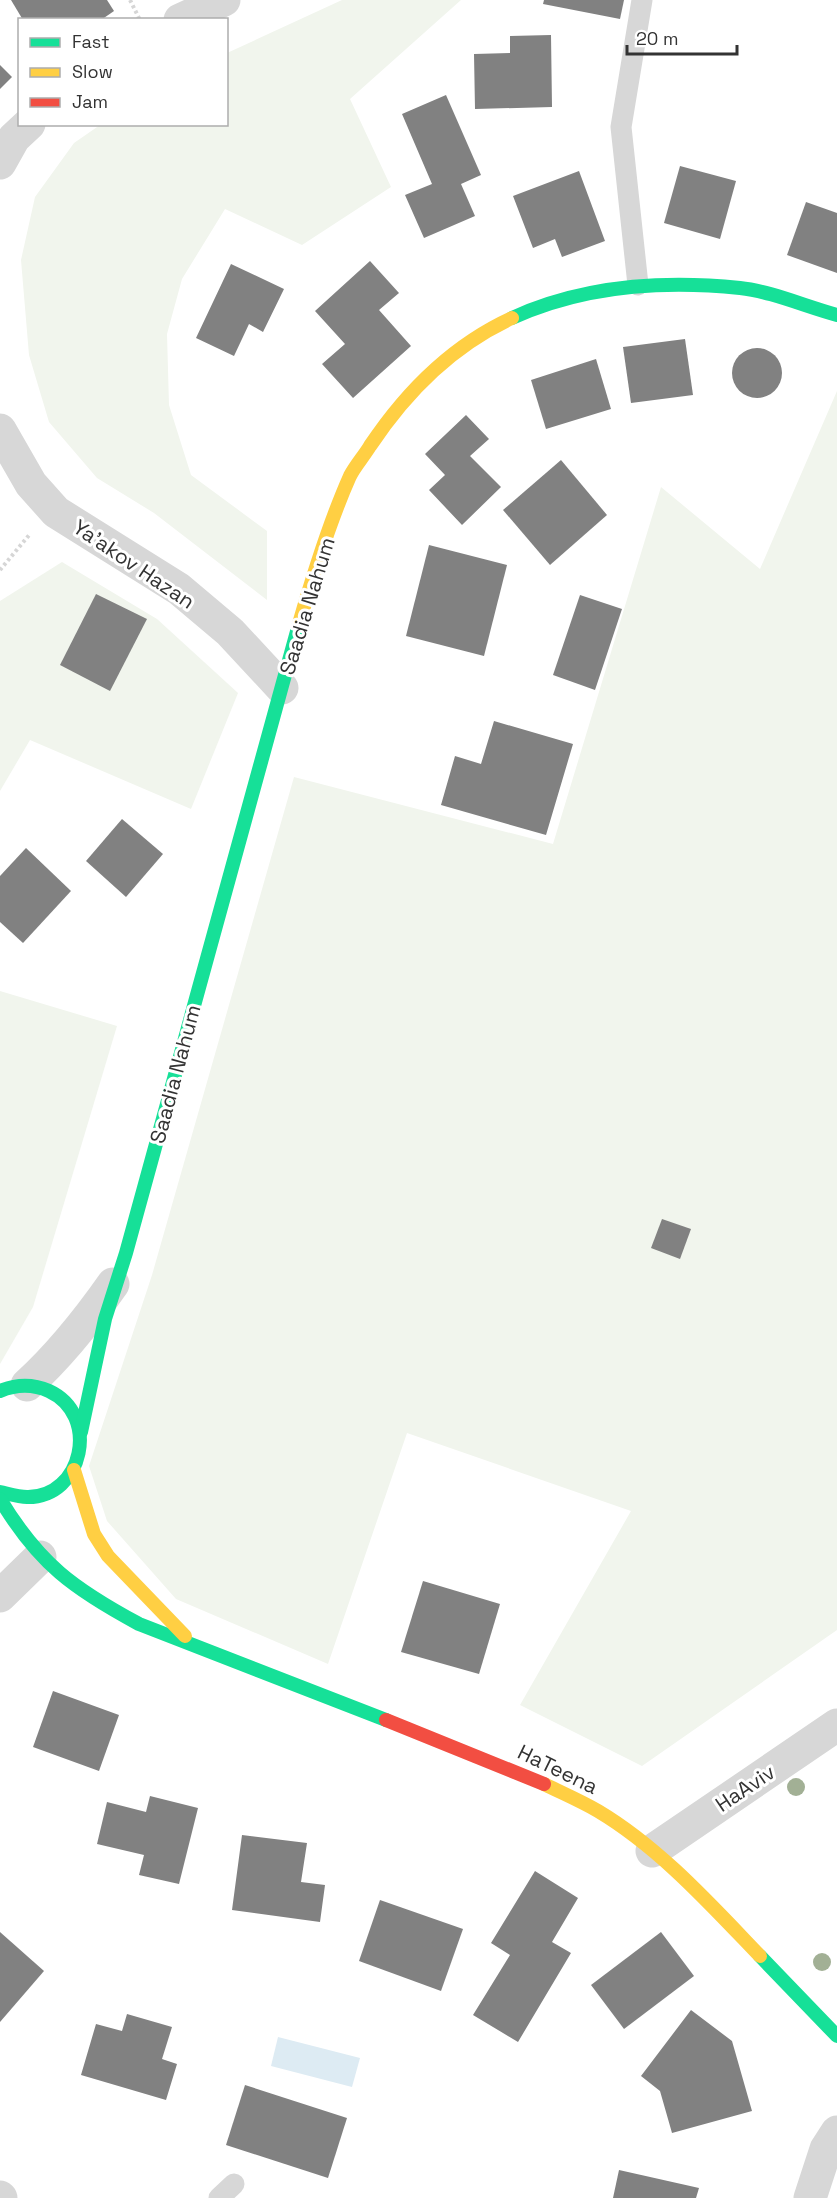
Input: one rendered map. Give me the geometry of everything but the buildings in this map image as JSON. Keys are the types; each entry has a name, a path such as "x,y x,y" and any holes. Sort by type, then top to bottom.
{"street":[{"path":"184,18 224,0"},
{"path":"0,163 14,138 26,126"},
{"name":"Saadia Nahum","path":"74,1470 81,1451 81,1432 99,1340 115,1280 129,1242 308,591 351,475 384,425 411,391 439,366 490,328 548,304 591,291 638,285 742,288 837,315"},
{"name":"Ya'akov Hazan","path":"0,430 31,484 52,507 179,590 230,632 282,688"},
{"name":"Saadia Nahum","path":"9,1387 53,1361 82,1328 115,1280"},
{"path":"9,1387 46,1389 63,1398 75,1414 81,1432"},
{"path":"0,1492 12,1497 30,1498 48,1494 63,1484 74,1470"},
{"name":"HaTeena","path":"74,1470 94,1534 108,1556 193,1643"},
{"name":"HaTeena","path":"0,1499 16,1527 40,1557 83,1595 139,1624 193,1643 534,1778 599,1812 652,1851 706,1900 837,2036"},
{"path":"0,1596 40,1557"},
{"name":"HaAviv","path":"652,1851 837,1725"},
{"path":"810,2198 826,2149 837,2132"}],"lane":[{"path":"638,285 621,127 642,0"}],"path":[{"path":"130,0 139,18"},
{"path":"0,570 52,507"}],"shaded area":[{"path":"342,0 461,0 350,99 391,187 302,245 225,209 182,279 167,334 169,405 191,475 267,531 267,600 154,513 97,478 49,422 29,355 21,260 35,197 74,143 99,126 228,126 228,53"},
{"path":"837,391 837,1630 642,1766 520,1705 631,1511 407,1433 328,1664 176,1599 107,1521 89,1466 152,1275 294,777 553,844 661,487 760,569"},
{"path":"62,562 157,619 238,693 191,809 30,740 0,791 0,601"},
{"path":"0,991 117,1026 33,1307 0,1364"},
{"path":"278,2037 360,2058 352,2087 271,2066"}],"traffic: fast":[{"path":"512,318 567,298 653,285 740,288 776,296 837,315"},
{"path":"81,1432 105,1319 126,1253 299,624"},
{"path":"0,1391 25,1386 49,1391 65,1402 75,1418 80,1435 78,1453 72,1470 61,1484 46,1494 27,1497 0,1492"},
{"path":"0,1499 29,1541 44,1558 95,1599 139,1624 386,1720"},
{"path":"760,1956 837,2036"}],"traffic: slow":[{"path":"299,624 342,494 350,476 384,426 432,372 470,342 512,318"},
{"path":"74,1470 94,1534 108,1556 185,1636"},
{"path":"544,1784 598,1811 643,1842 684,1878 760,1956"}],"traffic: jam":[{"path":"386,1720 544,1784"}]}
